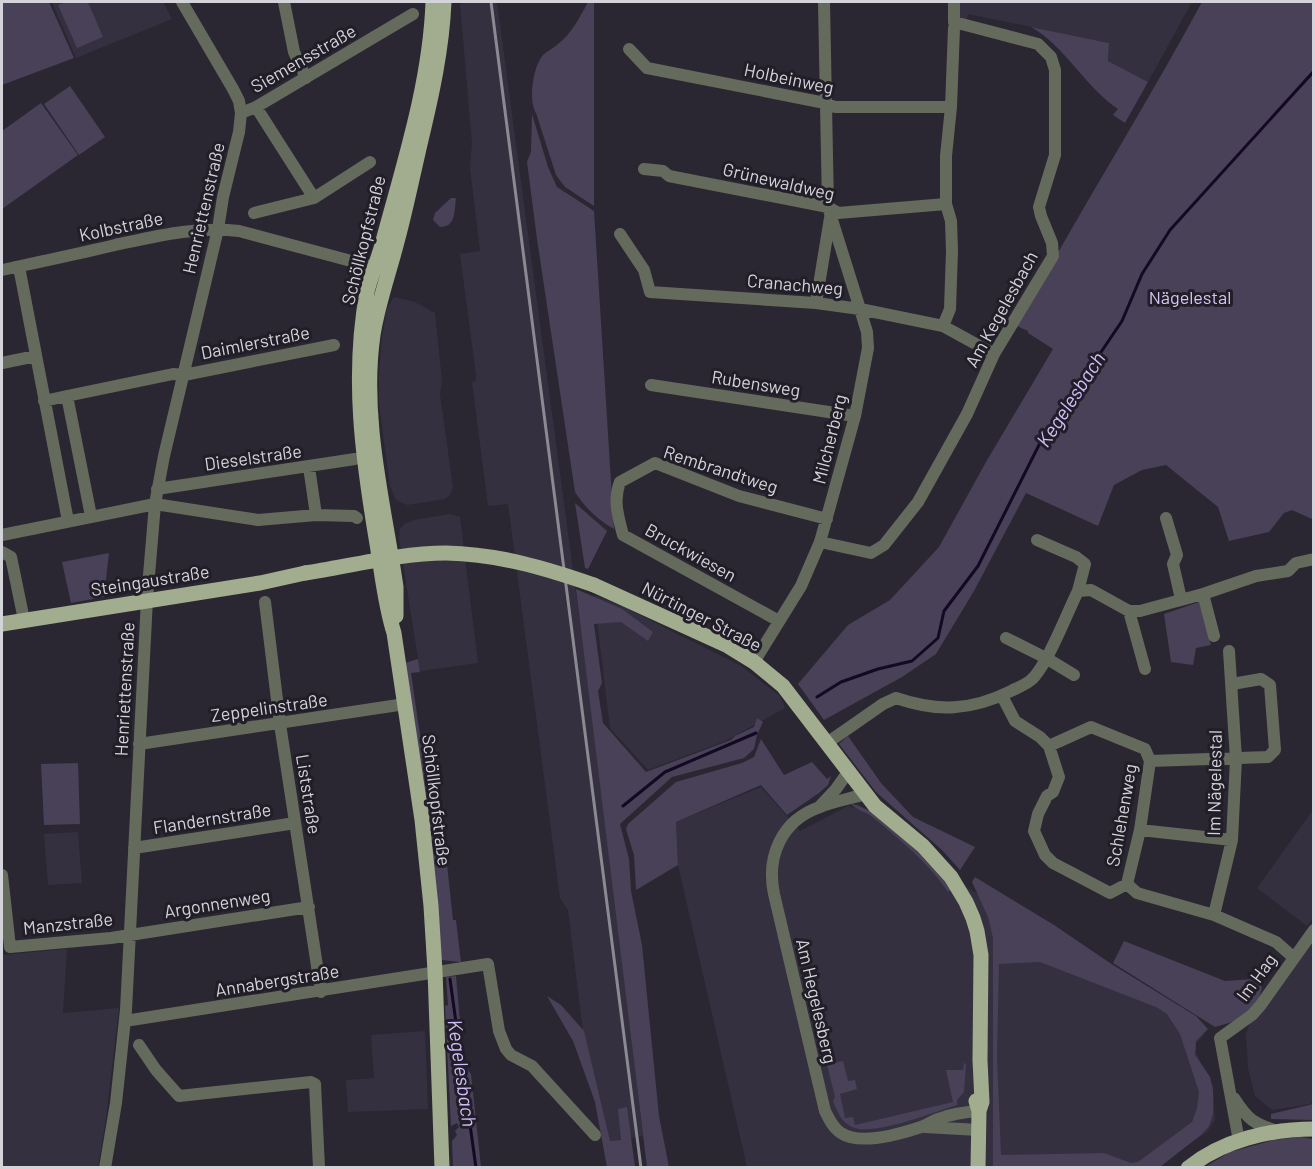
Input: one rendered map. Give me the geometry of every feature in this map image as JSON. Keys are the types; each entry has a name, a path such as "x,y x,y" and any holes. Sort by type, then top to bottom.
{"main road":[{"name":"Schöllkopfstraße","path":"433,2 432,26 422,88 383,243 373,336 370,396 375,455 396,587 394,633 422,820 435,971 441,1167"},
{"name":"Schöllkopfstraße","path":"381,269 402,224 433,90 440,49 444,2"},
{"name":"Nürtinger Straße","path":"305,573 375,561 444,553 525,563 594,585 728,646 754,662 783,686 875,806 939,861 966,902 977,931 981,955 982,1101 979,1112 978,1167"},
{"name":"Steingaustraße","path":"2,624 147,599 260,583 305,573"},
{"path":"1188,1167 1210,1153 1239,1141 1278,1131 1314,1128"}],"street":[{"path":"182,2 233,89 242,113"},
{"path":"284,2 294,52 306,78"},
{"name":"Milcherberg","path":"816,303 829,210 824,2"},
{"name":"Am Kegelesbach","path":"820,542 871,553 884,545 918,502 967,414 994,354 1053,256 1052,243 1039,207 1055,155 1055,70 1051,57 1038,44 954,22 954,2"},
{"name":"Siemensstraße","path":"242,113 306,78 412,14"},
{"path":"943,326 950,309 952,251 951,221 946,204 946,156 951,106 954,28"},
{"name":"Holbeinweg","path":"629,48 647,68 825,103 835,107 951,106"},
{"path":"256,107 314,198"},
{"name":"Henriettenstraße","path":"105,1167 116,1103 125,1021 147,599 155,504 242,113"},
{"path":"254,213 314,198 369,162"},
{"name":"Grünewaldweg","path":"644,169 663,171 669,176 837,213 946,204"},
{"name":"Milcherberg","path":"754,662 801,586 820,542 855,416 868,348 867,332 829,210"},
{"name":"Kolbstraße","path":"2,270 198,229 239,231 381,269"},
{"name":"Cranachweg","path":"620,234 644,270 650,292 816,303 860,309 943,326 994,354"},
{"path":"19,267 68,521"},
{"name":"Daimlerstraße","path":"44,401 173,374 184,375 334,345"},
{"path":"2,363 36,356"},
{"name":"Rubensweg","path":"651,385 855,416"},
{"path":"67,396 91,516"},
{"name":"Dieselstraße","path":"157,489 355,459"},
{"name":"Rembrandtweg","path":"615,494 620,482 655,463 739,496 827,519"},
{"path":"309,466 316,514"},
{"name":"Bruckwiesen","path":"615,494 623,536 779,621"},
{"path":"2,535 155,504 258,520 316,514 357,518"},
{"path":"1166,518 1177,555 1173,564 1181,599"},
{"path":"827,742 883,704 896,698 953,708 972,707 1002,696 1031,679 1046,658 1078,591 1085,564 1076,557 1037,540"},
{"path":"2,552 11,557 24,620"},
{"path":"1078,591 1091,590 1129,611 1140,611 1203,594 1256,576 1287,571 1296,564 1314,559"},
{"path":"1203,594 1214,636"},
{"name":"Liststraße","path":"265,602 280,724 321,992"},
{"path":"1129,611 1145,669"},
{"path":"1006,638 1074,675"},
{"name":"Im Nägelestal","path":"1214,915 1232,840 1236,759 1229,651"},
{"path":"1150,761 1268,757 1275,750 1270,685 1261,679 1232,684"},
{"path":"1002,696 1015,721 1040,737 1048,746 1059,777 1053,792 1047,796 1038,814 1034,831 1045,855 1053,863 1110,893 1127,885 1137,893 1214,915 1276,942 1293,957"},
{"name":"Zeppelinstraße","path":"139,744 405,704"},
{"name":"Schlehenweg","path":"1048,746 1091,727 1145,748 1150,761 1140,830 1127,885"},
{"name":"Am Hegelesberg","path":"819,807 849,772"},
{"name":"Am Hegelesberg","path":"865,794 819,807 800,817 787,829 775,850 771,871 774,894 820,1097 831,1124 840,1133 851,1138 874,1138 924,1126 938,1119 960,1113 979,1112"},
{"name":"Flandernstraße","path":"134,848 295,824"},
{"path":"1140,830 1232,840"},
{"name":"Manzstraße","path":"2,875 10,947 130,935"},
{"name":"Argonnenweg","path":"130,935 309,907"},
{"name":"Im Hag","path":"1232,1095 1220,1038 1252,1015 1260,1006 1314,930"},
{"path":"435,971 488,964 499,1031 506,1049 511,1055 532,1066 595,1135"},
{"name":"Annabergstraße","path":"125,1021 321,992 435,971"},
{"path":"139,1045 156,1070 179,1096 311,1082 315,1084 319,1167"},
{"path":"1232,1095 1246,1117 1258,1125 1278,1131"},
{"path":"1232,1095 1239,1141"},
{"name":"Am Hegelesberg","path":"924,1126 979,1130"}],"shaded area":[{"path":"52,2 163,2 172,19 76,58"},
{"path":"497,2 597,750 643,1136 606,1142 583,1032 568,910 560,898 508,504 488,506 472,382 476,381 476,375 460,254 480,251 470,168 472,143 460,4"},
{"path":"956,2 1192,2 1148,82 1108,61 1109,43 968,14 966,22 956,20"},
{"path":"394,297 415,302 435,313 442,381 440,394 453,488 445,499 407,505 396,500 390,486 379,404 382,336 387,308"},
{"path":"450,514 460,517 478,663 420,671 399,539 400,529 404,524 414,520"},
{"path":"594,595 624,607 741,666 780,696 785,708 725,741 648,770 610,728"},
{"path":"761,787 800,831 848,806 866,812 935,868 1169,1010 1204,1035 1196,1043 1196,1053 1213,1085 1215,1120 1207,1132 1157,1167 747,1167 678,865 676,822"},
{"path":"1313,810 1313,918 1307,926 1257,888"},
{"path":"78,832 82,883 48,885 44,834"},
{"path":"1313,936 1313,1101 1310,1104 1272,1110 1255,1096 1248,1068 1246,1034 1250,1022"},
{"path":"67,949 63,1013 119,1008 98,1167 2,1167 2,955"},
{"path":"425,1031 428,1109 348,1112 346,1080 374,1078 371,1035"}],"green space":[{"path":"2,2 49,2 74,58 2,85"},
{"path":"67,2 88,2 103,37 77,48 58,5"},
{"path":"588,2 594,2 594,206 565,187 556,175 532,100 534,75 540,60 567,35"},
{"name":"Nägelestal","path":"1202,2 1313,2 1313,518 1292,510 1284,513 1269,532 1229,541 1218,507 1166,465 1142,470 1114,485 1098,526 1026,493 974,591 936,654 902,677 824,720 798,684 848,625 890,600 939,547 1053,349 1017,326"},
{"path":"1031,27 1109,43 1108,61 1148,82 1125,123 1113,115 1118,109 1095,89 1055,45"},
{"path":"70,86 105,137 79,155 44,104"},
{"path":"41,103 78,155 2,209 2,131"},
{"path":"532,114 548,167 557,187 594,211 614,529 592,513 575,492 527,162 531,152"},
{"path":"451,198 456,199 452,222 440,227 433,220 435,213"},
{"path":"575,503 607,531 588,569 585,568"},
{"path":"109,553 104,597 71,603 62,562"},
{"path":"576,589 622,609 653,632 648,641 621,622 594,624 602,683 598,691 603,723 646,772 731,740 754,727 757,718 763,722 754,749 744,758 672,777 620,824 629,859 631,891 642,945 659,1116 669,1167 647,1167"},
{"path":"1199,602 1211,645 1196,648 1193,665 1171,662 1164,614"},
{"path":"418,659 420,672 411,673 436,845 445,846 453,920 456,920 461,962 441,960 405,663"},
{"path":"848,736 881,783 913,817 975,847 960,870 942,850 876,792 839,744"},
{"path":"761,739 784,775 812,762 827,779 831,776 828,785 787,815 761,785 676,822 678,865 636,890 634,855 626,829 628,824 676,782 742,763 754,757"},
{"path":"78,763 80,824 44,825 41,764"},
{"path":"851,804 870,811 930,861 952,889 948,892 912,851 871,816"},
{"path":"975,877 1054,925 1113,965 1196,1016 1208,1029 1196,1041 1195,1055 1210,1077 1213,1090 1213,1114 1209,1126 1160,1167 993,1167 993,938 988,917 972,882","holes":["1040,962 1156,1007 1167,1014 1180,1034 1199,1092 1192,1122 1138,1162 1131,1163 1104,1153 1001,1155 997,1057 999,964"]},
{"path":"1124,941 1225,981 1253,979 1262,987 1260,996 1246,1014 1232,1022 1215,1027 1113,963"},
{"path":"456,976 464,1065 471,1074 481,1167 453,1167 452,1141 459,1127 457,1123 451,1126 445,1006 448,1005 446,977"},
{"path":"547,996 561,1005 584,1031 610,1141 621,1140 618,1109 627,1107 635,1167 607,1167 595,1102 573,1041"},
{"path":"843,1061 848,1081 855,1080 857,1089 840,1094 845,1118 853,1117 855,1125 953,1102 946,1070 963,1070 964,1063 966,1064 964,1092 957,1100 957,1105 919,1118 874,1129 852,1127 842,1119 833,1101 835,1097 827,1065"},
{"path":"1313,1104 1313,1120 1271,1119 1271,1114"},
{"path":"1301,1137 1313,1139 1313,1167 1205,1167 1230,1152 1274,1140"}],"waterway":[{"name":"Kegelesbach","path":"817,697 841,682 878,669 912,661 938,638 944,611 978,566 1041,441 1122,321 1142,274 1170,230 1314,71"},
{"name":"Kegelesbach","path":"623,806 665,772 756,733"},
{"name":"Kegelesbach","path":"450,979 476,1168"}],"railway":[{"path":"491,2 641,1168"}]}
